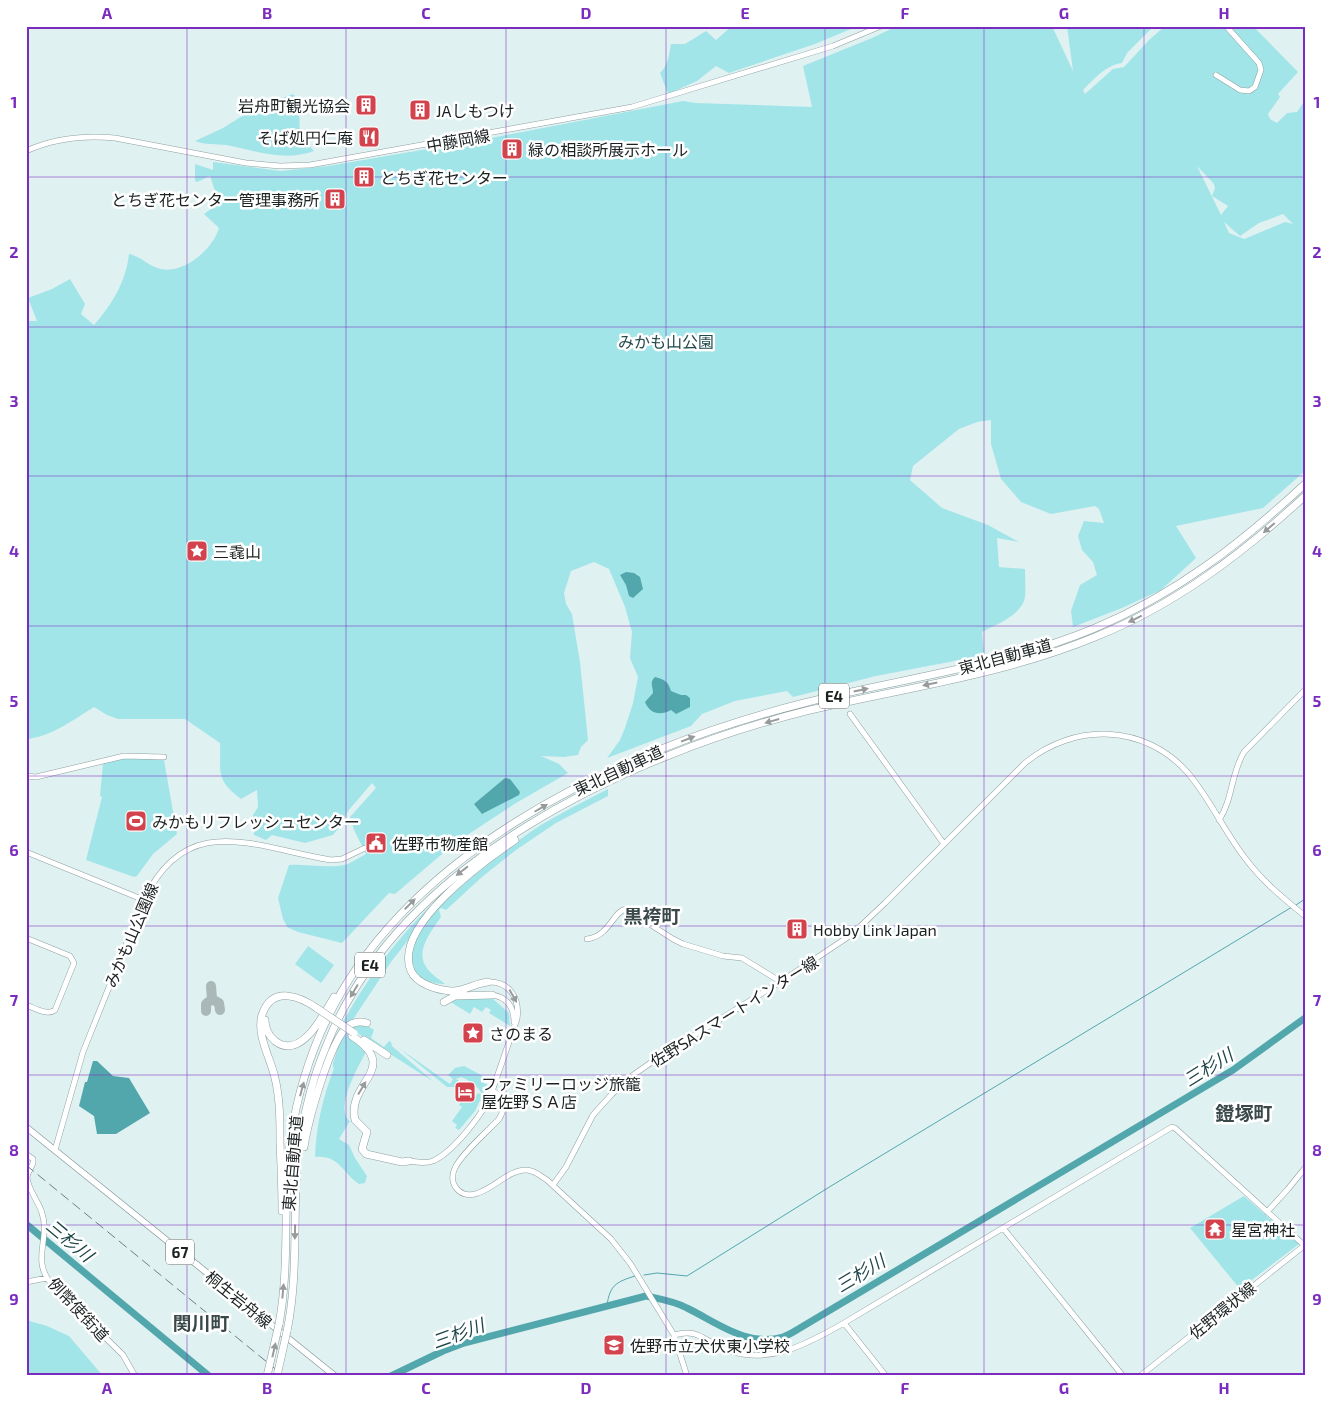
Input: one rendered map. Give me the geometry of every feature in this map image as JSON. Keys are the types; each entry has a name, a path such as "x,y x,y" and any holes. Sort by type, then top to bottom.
{"highway":[{"name":"東北自動車道","path":"267,1376 279,1324 286,1258 289,1157 301,1091 317,1042 336,1002 378,940 418,896 466,856 528,815 599,777 676,744 757,716 1002,658 1093,629 1140,607 1202,570 1242,539 1305,484"},
{"name":"東北自動車道","path":"277,1376 287,1331 293,1282 296,1183 302,1128 315,1075 338,1018 368,969 404,924 444,887 486,853 547,815 581,796 679,752 732,733 812,710 1020,663 1096,637 1151,611 1207,577 1248,546 1305,496"},
{"path":"488,982 453,991 423,984 414,976 410,968 410,946 418,928 444,897 490,858 547,815"},
{"path":"318,1010 298,1001 282,1000 271,1007 266,1014 265,1023 267,1031 274,1040 283,1044 294,1044 310,1035 366,948 378,940"},
{"path":"444,1002 455,996 492,995"},
{"path":"286,1258 282,1225 278,1097 275,1076 261,1031 261,1019 266,1006 282,996 298,997 387,1055"},
{"path":"296,1183 301,1170 311,1114 320,1085 339,1038 348,1026 362,1022 367,1023"},
{"path":"353,1034 372,1054 373,1062 371,1072 359,1092 354,1107 355,1120 366,1129 368,1134 362,1149 366,1154 402,1162 409,1161"},
{"path":"374,1136 367,1143 367,1148 370,1152 409,1161"}],"main road":[{"name":"中藤岡線","path":"26,151 60,140 94,136 115,138 255,165 294,167 310,165 632,107 833,46 881,26"},
{"path":"1216,75 1243,91 1249,91 1255,87 1261,70 1260,66 1226,26"},
{"path":"1219,820 1228,803 1239,760 1244,752 1305,690"},
{"path":"850,714 944,844"},
{"name":"佐野SAスマートインター線","path":"553,1185 566,1167 581,1134 593,1115 629,1078 656,1059 829,951 862,926 1032,757 1047,747 1062,741 1080,735 1093,734 1132,737 1166,753 1188,773 1237,848 1254,870 1287,902 1305,916"},
{"path":"26,776 36,777 124,756 164,757"},
{"name":"みかも山公園線","path":"55,1150 83,1052 144,900 153,881 164,867 175,857 189,849 219,841 248,842 332,860 342,859 365,848"},
{"path":"26,852 144,900"},
{"path":"587,939 604,931 621,910 626,909 684,944 723,956 742,958 781,982"},
{"path":"26,938 70,956 74,963 55,1010 46,1013 26,1004"},
{"path":"409,1161 426,1162 439,1157 457,1142 478,1117 493,1091 518,1012 514,995 505,986 488,982"},
{"path":"492,995 502,998 512,1007 514,1025"},
{"path":"493,1091 503,1101 503,1112 499,1119 458,1163 452,1177 454,1186 460,1193 472,1195 483,1191 516,1172 529,1170 536,1172 553,1185 611,1239 630,1263 674,1335 687,1376"},
{"name":"桐生岩舟線","path":"26,1127 335,1376"},
{"path":"674,1335 690,1332 721,1348 751,1356 780,1353 804,1346 1173,1127 1305,1246"},
{"name":"例幣使街道","path":"26,1154 33,1162 27,1178 42,1213 45,1230 42,1246 42,1265 47,1278 123,1355 135,1376"},
{"path":"1267,1212 1305,1168"},
{"path":"1003,1228 1123,1376"},
{"name":"佐野環状線","path":"1140,1376 1305,1246"},
{"path":"26,1282 47,1278"},
{"path":"844,1323 886,1376"}],"green space":[{"path":"732,26 858,26 815,44 729,73 716,66 697,81 668,94 660,73 669,56 671,44 685,44 706,31 716,40"},
{"name":"みかも山公園","path":"897,26 1052,26 1073,71 1067,26 1154,26 1127,53 1122,63 1116,64 1091,81 1083,90 1085,94 1113,69 1124,67 1165,26 1253,26 1298,72 1278,94 1280,97 1268,114 1270,119 1277,123 1287,113 1297,112 1305,100 1305,226 1303,227 1305,228 1305,471 1263,508 1176,526 1196,558 1161,590 1073,627 1071,611 1080,585 1097,575 1093,562 1082,550 1078,536 1084,521 1104,523 1099,509 1095,506 1051,514 1021,502 1001,479 991,444 991,420 977,422 959,429 913,466 910,480 942,508 988,525 1019,542 997,538 999,567 1025,569 1025,597 1023,603 1014,614 982,632 984,653 970,658 876,676 793,697 787,691 735,701 702,714 691,726 607,758 620,740 633,703 638,677 630,658 632,632 625,607 609,569 594,562 571,571 564,593 566,604 572,614 580,662 588,740 581,747 578,755 564,757 541,756 559,764 568,773 516,803 455,843 395,894 389,893 342,943 298,932 287,927 278,898 289,865 342,865 348,864 366,854 350,817 376,788 372,783 348,811 343,823 333,835 305,843 272,835 266,840 254,835 253,815 258,807 257,790 241,799 233,792 221,775 220,743 185,719 118,719 94,707 53,731 35,738 26,739 26,321 37,321 28,298 52,289 70,279 85,304 81,314 94,325 107,309 117,292 125,274 129,254 153,266 170,270 188,264 204,252 216,236 219,228 204,214 219,203 210,176 197,182 195,181 195,164 213,170 213,162 281,171 328,166 486,139 683,101 812,107 803,66","holes":["1197,166 1214,184 1215,188 1212,196 1228,206 1221,215","1283,214 1293,224 1285,222 1244,239 1229,233 1224,222 1240,236 1259,223"]},
{"path":"293,94 299,106 301,133 314,151 292,156 281,156 195,141 223,128 255,108"},
{"name":"みかもリフレッシュセンター","path":"124,757 164,760 177,834 153,854 137,876 134,877 86,860 102,797 100,796 103,763"},
{"path":"608,789 608,796 556,823 516,850 482,877 446,910 441,908 439,910 441,917 424,946 423,959 429,971 445,984 430,982 420,978 414,970 411,950 417,935 429,918 446,900 527,834 558,815"},
{"path":"448,889 391,962 352,1021 333,1041 357,999 383,960 414,923"},
{"path":"308,946 334,965 321,983 295,964"},
{"path":"456,999 493,999 509,1013 510,1026 489,1013 491,1010 486,1007 482,1012 474,1007 470,1014 449,1001"},
{"path":"354,1025 366,1025 374,1030 371,1038 384,1047 389,1041 391,1042 392,1046 434,1082 354,1031 366,1052 349,1088 345,1107 346,1115 350,1121 339,1139 349,1145 367,1176 365,1183 359,1184 335,1162 323,1157 315,1157 323,1101 334,1068 333,1063 340,1041"},
{"path":"399,1048 450,1084 453,1079 448,1075 455,1068 464,1066 483,1076 481,1081 492,1088 485,1099 482,1096 475,1111 459,1130 455,1128 457,1125 452,1121 462,1107 459,1105 466,1094 473,1099 478,1093 482,1095 479,1089 461,1077 456,1079 459,1081 454,1087 447,1087"},
{"path":"1244,1196 1299,1244 1240,1289 1190,1228"},
{"path":"26,1320 47,1326 69,1336 103,1376 26,1376"}],"shaded area":[{"path":"626,572 634,573 640,577 643,589 633,598 629,596 626,585 620,575"},
{"path":"655,677 666,681 671,691 690,698 690,707 676,714 671,710 656,713 650,709 645,702 653,693 652,683"},
{"path":"505,778 510,779 520,792 519,795 482,814 474,804"},
{"path":"93,1061 97,1061 113,1076 129,1078 150,1113 116,1134 97,1134 94,1116 79,1106"}],"waterway":[{"path":"1296,905 1305,899"},
{"path":"644,1275 657,1273 687,1276 831,1186 1292,907"},
{"name":"三杉川","path":"391,1376 464,1343 646,1296 667,1300 682,1306 733,1332 745,1336 757,1339 785,1336 1233,1070 1305,1018"},
{"name":"三杉川","path":"26,1224 209,1376"},
{"path":"607,1305 610,1293 615,1285 635,1276"}],"taxiway":[{"path":"211,986 212,999"},
{"path":"212,999 219,1003 220,1010"},
{"path":"206,1011 206,1004 212,999"}],"railway":[{"path":"26,1165 284,1376"}],"place":[{"name":"岩舟町観光協会","path":"366,105"},
{"name":"JAしもつけ","path":"420,110"},
{"name":"そば処円仁庵","path":"369,137"},
{"name":"緑の相談所展示ホール","path":"512,149"},
{"name":"とちぎ花センター","path":"364,177"},
{"name":"とちぎ花センター管理事務所","path":"335,199"},
{"name":"三毳山","path":"197,551"},
{"name":"みかもリフレッシュセンター","path":"136,821"},
{"name":"佐野市物産館","path":"376,843"},
{"name":"Hobby Link Japan","path":"797,929"},
{"name":"さのまる","path":"473,1033"},
{"name":"ファミリーロッジ旅籠 屋佐野ＳＡ店","path":"465,1092"},
{"name":"星宮神社","path":"1215,1229"},
{"name":"佐野市立犬伏東小学校","path":"614,1345"}],"district":[{"name":"黒袴町","path":"652,915"},
{"name":"鐙塚町","path":"1244,1112"},
{"name":"関川町","path":"201,1322"}]}
